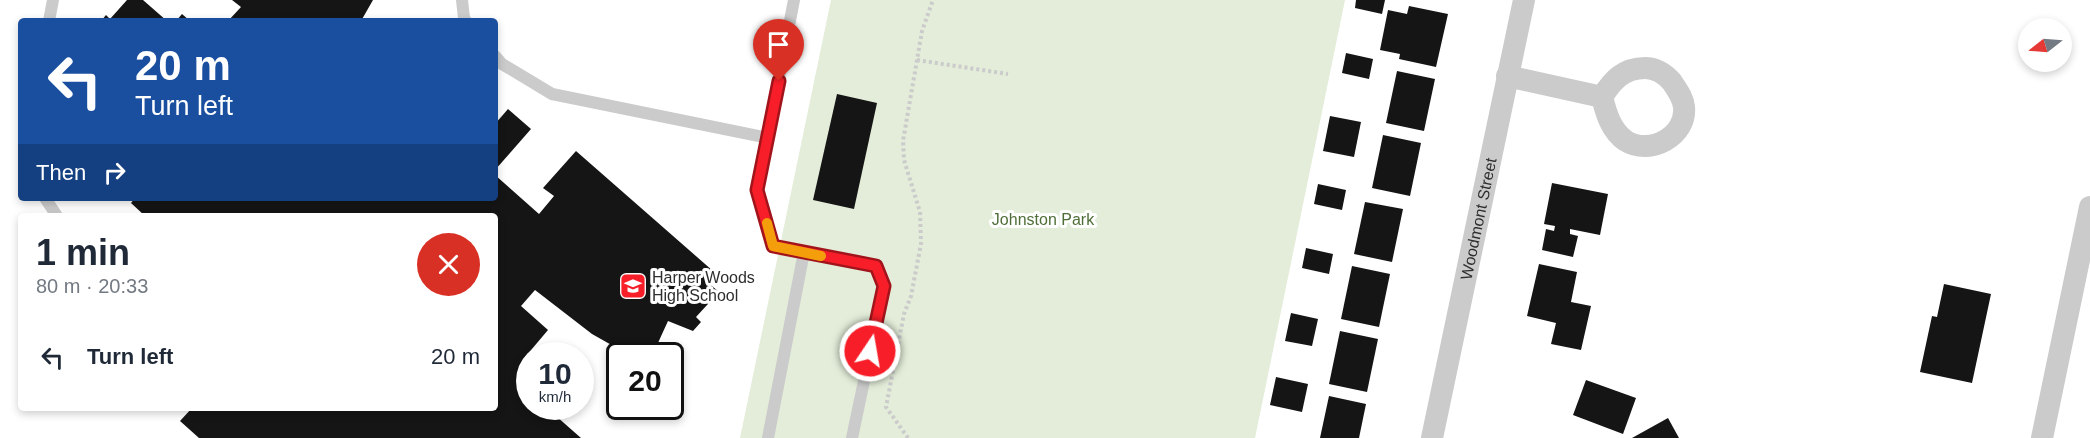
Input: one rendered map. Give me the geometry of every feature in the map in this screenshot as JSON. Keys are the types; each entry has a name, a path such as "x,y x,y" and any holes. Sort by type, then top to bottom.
{"street":[{"name":"Woodmont Street","path":"1432,438 1524,0"},
{"path":"1507,76 1602,97"},
{"path":"2042,438 2090,207"}],"lane":[{"path":"50,18 53,0"},
{"path":"462,0 464,18"},
{"path":"794,0 757,190 773,246 876,266 884,286 852,438"},
{"path":"498,60 552,94 768,138"},
{"path":"768,438 804,252"}],"path":[{"path":"908,438 886,407 904,314 911,296 921,244 920,212 904,160 903,141 922,31 933,0"},
{"path":"917,60 1008,74"}],"green space":[{"name":"Johnston Park","path":"831,0 1345,0 1255,438 740,438"}],"building":[{"path":"127,0 143,0 164,18 111,18"},
{"path":"232,0 373,0 363,18 231,18 241,7"},
{"path":"1356,0 1385,0 1382,14 1355,8"},
{"path":"1409,6 1448,14 1436,67 1399,59 1400,54 1380,50 1388,10 1407,14"},
{"path":"1346,53 1373,59 1369,79 1342,73"},
{"path":"1397,71 1435,79 1424,131 1386,123"},
{"path":"837,94 877,103 854,209 813,200"},
{"path":"508,109 531,129 498,167 498,121"},
{"path":"1330,116 1361,122 1354,157 1323,151"},
{"path":"1383,135 1421,143 1410,196 1372,188"},
{"path":"576,151 713,271 705,280 719,292 696,317 701,322 693,331 668,321 658,342 606,342 592,334 535,290 521,306 548,330 538,342 516,342 516,420 561,420 581,438 199,438 180,421 189,411 498,411 498,213 142,213 131,203 133,201 498,201 498,178 539,214 554,196 543,188"},
{"path":"1552,183 1608,194 1600,235 1570,229 1570,234 1578,236 1573,257 1542,250 1546,229 1554,231 1555,226 1544,224"},
{"path":"1318,184 1346,190 1342,210 1314,204"},
{"path":"1365,202 1403,209 1392,262 1354,254"},
{"path":"1306,248 1333,254 1329,274 1302,268"},
{"path":"1539,264 1577,272 1571,302 1591,306 1581,350 1551,344 1556,323 1527,316"},
{"path":"1352,266 1390,274 1379,327 1341,319"},
{"path":"1944,284 1991,294 1972,383 1920,372 1932,316 1937,317"},
{"path":"1291,313 1318,319 1312,346 1285,341"},
{"path":"1340,331 1378,339 1367,392 1329,384"},
{"path":"1276,377 1308,384 1302,412 1270,405"},
{"path":"1586,380 1636,398 1623,434 1573,415"},
{"path":"1329,396 1366,404 1359,438 1320,438"},
{"path":"1668,418 1679,438 1632,438"}],"slow traffic":[{"path":"767,223 773,246 821,256"}],"place":[{"name":"Harper Woods High School","path":"633,286"}],"route":[{"path":"779,81 757,190 773,246 876,266 884,286 870,351"}]}
